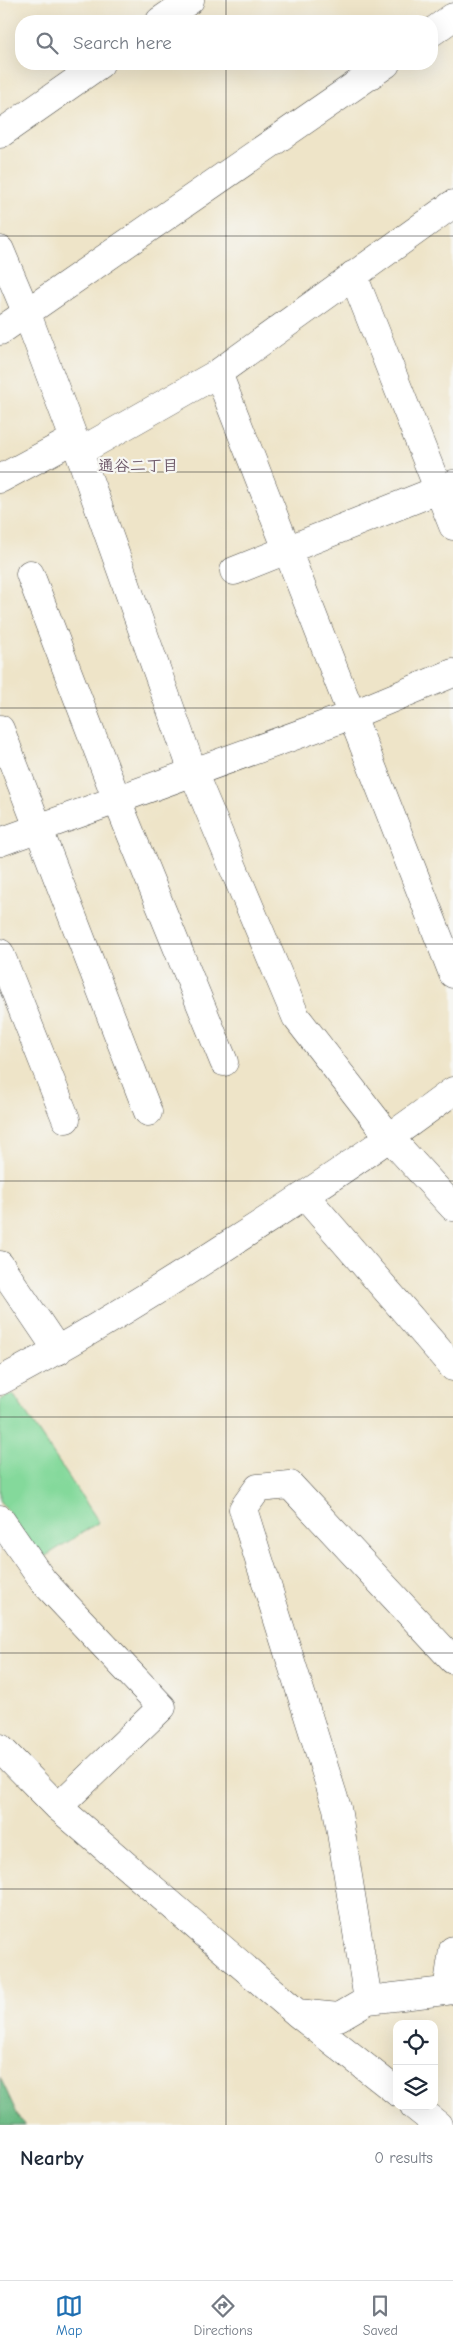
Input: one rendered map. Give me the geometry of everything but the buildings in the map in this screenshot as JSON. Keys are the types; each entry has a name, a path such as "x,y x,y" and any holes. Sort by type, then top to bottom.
{"street":[{"path":"169,15 190,0"},
{"path":"438,28 453,17"},
{"path":"0,134 91,70"},
{"path":"0,331 377,70"},
{"path":"0,479 77,446 218,373 453,204"},
{"path":"0,250 27,314 77,446 193,772 296,1018 390,1138 453,1207"},
{"path":"353,275 446,487 453,526"},
{"path":"218,373 453,974"},
{"path":"234,571 446,487"},
{"path":"30,574 117,800 224,1062"},
{"path":"0,842 352,715 453,673"},
{"path":"0,729 148,1112"},
{"path":"0,953 66,1119"},
{"path":"0,1380 58,1351 188,1271 305,1196 390,1138 453,1091"},
{"path":"305,1196 453,1367"},
{"path":"0,1265 58,1351"},
{"path":"368,2000 337,1808 244,1509 258,1488 290,1485 453,1660"},
{"path":"0,1519 44,1581 162,1706 58,1807"},
{"path":"0,1748 58,1807 297,2013 393,2089"},
{"path":"297,2013 338,2017 368,2000 450,1990 453,1950"},
{"path":"419,2110 438,2125"}],"green space":[{"path":"13,1394 99,1522 41,1559 0,1500 0,1400"},
{"path":"0,2077 20,2120 25,2125 0,2125"}],"district":[{"name":"通谷二丁目","path":"138,465"}]}
